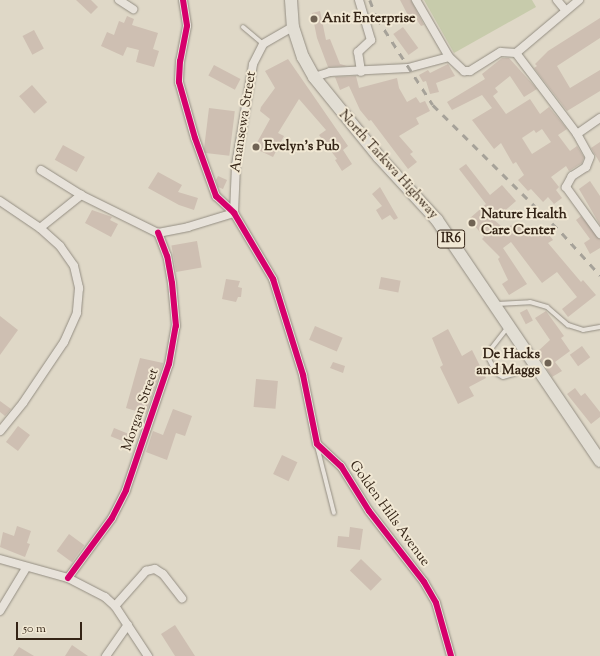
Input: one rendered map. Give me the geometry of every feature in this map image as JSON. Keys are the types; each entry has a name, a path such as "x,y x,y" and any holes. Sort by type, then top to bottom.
{"main road":[{"name":"North Tarkwa Highway","path":"291,0 293,27 303,57 314,77 378,157 437,220 600,461"}],"street":[{"path":"119,0 133,9"},
{"path":"183,0 187,26 180,61 179,82 195,138 216,196 234,213 272,279 303,375 317,444"},
{"path":"359,0 371,40 358,52 361,72"},
{"path":"416,0 449,57 464,71 470,71 501,52 516,53 579,0"},
{"path":"557,0 566,10"},
{"path":"263,44 293,27"},
{"name":"Anansewa Street","path":"234,213 236,165 243,115 253,64 263,44"},
{"path":"516,53 577,134 590,161 572,176 566,187 600,234"},
{"path":"314,77 330,72 361,72 408,68 449,57"},
{"path":"577,134 600,118"},
{"path":"41,170 80,195 158,233 188,227 234,213"},
{"path":"40,228 80,195"},
{"path":"0,201 40,228 60,246 74,266 79,288 77,313 64,342 23,403 0,431"},
{"name":"Morgan Street","path":"68,578 112,518 126,490 169,364 176,326 167,256 158,233"},
{"name":"Golden Hills Avenue","path":"317,444 340,466 369,511 424,582 436,603 449,653"},
{"path":"0,559 26,568 68,578 105,597 115,606 148,656"},
{"path":"0,611 26,568"},
{"path":"115,606 146,571 155,570 163,574 182,598"},
{"path":"106,656 128,625"}],"lane":[{"path":"243,27 263,44"},
{"path":"494,304 530,302 547,307 568,325 583,330 600,327"},
{"path":"508,327 489,351 488,357 496,373 503,377 537,367"},
{"path":"317,444 334,513"}],"green space":[{"path":"424,0 532,0 536,7 454,53"}],"building":[{"path":"76,0 91,0 98,7 91,14"},
{"path":"400,0 411,0 424,25 421,26 416,19 411,21"},
{"path":"320,11 326,40 330,39 340,64 347,66 328,67 317,38 312,13"},
{"path":"127,16 134,19 132,25 158,33 153,49 159,51 154,67 136,62 139,50 127,47 123,56 101,46 107,32 114,35 119,21 124,23"},
{"path":"600,18 600,38 557,66 570,88 600,70 600,91 567,111 534,68 537,66 535,64 548,51"},
{"path":"403,27 418,48 409,55 393,34"},
{"path":"34,30 44,49 32,55 23,36"},
{"path":"502,58 509,58 537,89 524,97 510,76 495,88 498,92 493,96 506,114 530,99 540,114 549,107 567,129 558,135 570,151 577,146 584,157 582,163 569,171 566,166 551,177 559,187 556,190 562,198 554,204 548,197 543,202 531,189 528,191 518,180 524,175 516,162 513,164 501,143 494,149 472,120 492,108 482,95 452,110 447,102 485,79 482,74","holes":["542,129 551,142 532,154 522,138 534,130 536,133"]},
{"path":"288,59 348,146 343,150 352,164 342,171 335,160 337,159 319,135 326,130 299,99 278,133 284,136 273,157 254,148 270,119 260,111 261,107 275,88 265,71"},
{"path":"448,64 455,76 436,83 439,92 430,94 426,81 423,82 419,75 428,70 430,73"},
{"path":"214,65 240,79 235,90 208,76"},
{"path":"356,76 359,88 397,78 399,88 407,102 416,97 420,103 425,101 430,111 416,118 419,124 399,136 413,152 410,154 417,162 408,169 371,120 369,121 360,110 349,86 340,90 335,77"},
{"path":"32,85 47,102 34,114 19,96"},
{"path":"209,108 235,111 229,156 204,153"},
{"path":"600,142 600,163 591,148"},
{"path":"63,145 85,157 77,172 55,160"},
{"path":"466,164 490,195 502,185 516,201 494,220 506,230 511,225 514,229 519,224 531,237 544,228 553,240 548,243 581,282 583,280 596,295 568,317 562,309 577,297 557,272 542,283 511,242 503,248 527,284 509,295 502,284 508,280 498,259 500,257 482,239 484,237 469,219 486,204 459,169"},
{"path":"158,172 182,185 178,192 198,198 194,210 179,205 148,188"},
{"path":"218,176 227,180 223,189 218,187 216,180"},
{"path":"590,181 600,196 600,225 579,189"},
{"path":"380,187 398,218 394,220 390,215 382,220 376,210 382,206 372,194"},
{"path":"92,210 112,217 110,220 118,224 111,237 85,223"},
{"path":"581,216 600,239 600,248 590,254 584,243 590,239 576,220"},
{"path":"197,241 202,268 176,272 171,246"},
{"path":"381,277 401,281 398,293 379,289"},
{"path":"226,279 240,281 238,287 242,288 241,297 238,297 236,302 222,299"},
{"path":"527,309 533,321 526,324 520,313"},
{"path":"546,311 564,336 561,338 570,351 555,362 562,371 552,377 536,353 550,340 535,318"},
{"path":"0,316 18,330 0,355"},
{"path":"315,326 343,338 337,352 309,340"},
{"path":"448,329 462,356 472,350 486,378 469,387 474,396 458,404 440,367 443,365 432,338"},
{"path":"582,346 590,357 578,366 570,355"},
{"path":"140,358 163,363 146,414 126,408"},
{"path":"333,362 345,366 343,373 330,368"},
{"path":"256,379 278,381 275,409 254,407"},
{"path":"575,388 581,396 585,393 600,412 600,417 591,424 567,394"},
{"path":"0,401 11,409 5,416 0,412"},
{"path":"173,409 192,416 185,436 176,433 167,460 146,452 153,431 163,435"},
{"path":"18,426 30,435 18,451 6,442"},
{"path":"114,428 129,434 125,442 111,436"},
{"path":"282,455 297,462 289,481 273,474"},
{"path":"17,526 31,531 27,543 30,544 25,557 0,547 3,532 14,536"},
{"path":"350,527 363,529 360,550 337,547 338,536 349,537"},
{"path":"69,534 84,545 72,562 57,551"},
{"path":"361,559 382,579 371,591 350,571"},
{"path":"175,625 195,656 175,656 161,634"},
{"path":"72,645 88,656 65,656"},
{"path":"19,647 34,656 13,656"}],"railway":[{"path":"370,0 377,18 433,105 562,233 600,275"}],"cycle path":[{"path":"183,0 187,26 180,61 179,82 195,138 216,196 234,213 273,279 303,375 317,444 341,466 369,511 424,582 436,603 451,656"},
{"path":"68,578 112,518 126,490 169,364 176,326 172,283 167,256 158,233"}],"place":[{"name":"Anit Enterprise","path":"314,19"},
{"name":"Evelyn's Pub","path":"256,147"},
{"name":"Nature Health Care Center","path":"472,223"},
{"name":"De Hacks and Maggs","path":"548,363"}]}
